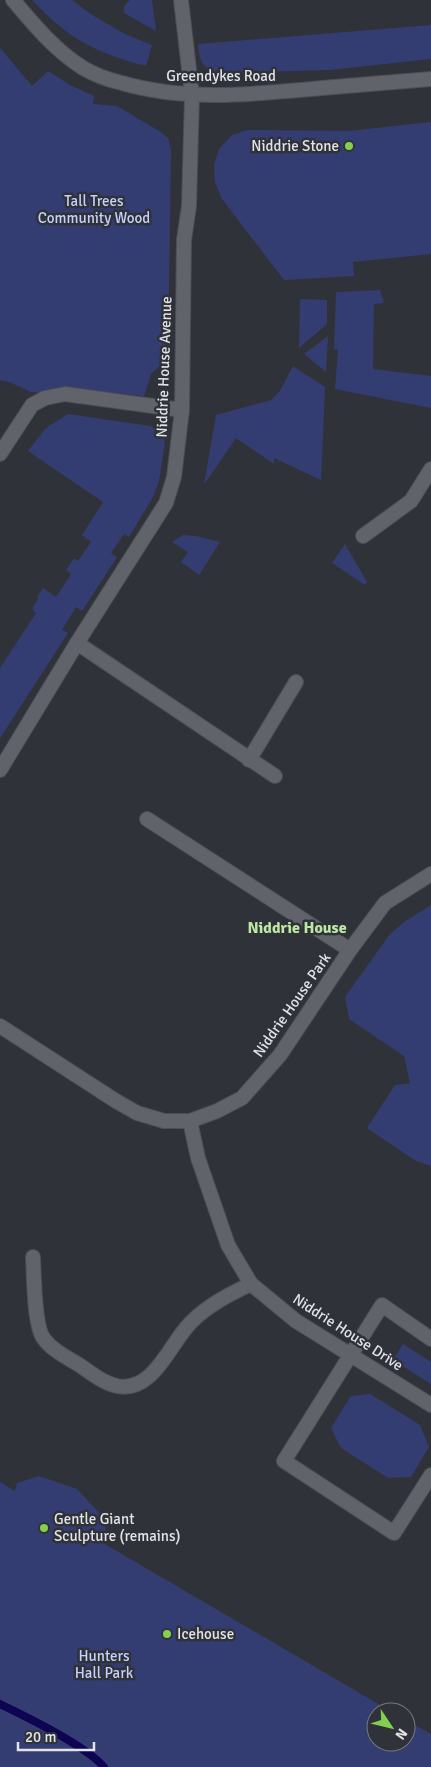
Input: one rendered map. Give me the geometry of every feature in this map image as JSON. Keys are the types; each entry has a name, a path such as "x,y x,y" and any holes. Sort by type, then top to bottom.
{"street":[{"name":"Greendykes Road","path":"13,0 41,34 61,53 85,70 137,88 164,93 192,95 280,92 431,79"},
{"name":"Niddrie House Avenue","path":"0,770 77,643 166,503 174,477 182,410 184,240 189,206 192,95 181,0"},
{"path":"0,454 32,405 45,398 65,394 182,410"},
{"path":"364,536 411,501 431,469"},
{"path":"77,643 275,776"},
{"path":"249,760 296,682"},
{"path":"147,819 350,950"},
{"name":"Niddrie House Park","path":"190,1121 217,1111 242,1098 280,1055 350,950 385,903 431,874"},
{"path":"0,1026 116,1102 137,1113 164,1121 190,1121"},
{"name":"Niddrie House Drive","path":"190,1121 198,1158 228,1245 252,1284 296,1321 431,1405"},
{"path":"33,1257 38,1326 42,1337 51,1347 102,1380 118,1386 131,1387 143,1381 153,1373 187,1326 225,1295 252,1284"},
{"path":"431,1339 382,1305 284,1461 394,1533 431,1474"}],"green space":[{"path":"32,0 72,0 92,15 125,34 152,45 146,66 112,56 83,42 58,25"},
{"path":"130,0 152,0 156,31 124,13 124,6"},
{"path":"431,25 431,59 330,70 217,73 204,65 199,55 198,44"},
{"name":"Tall Trees Community Wood","path":"0,48 32,86 48,71 70,85 94,96 93,104 117,106 168,138 171,150 168,358 151,374 144,396 62,387 43,393 31,392 0,380"},
{"path":"431,122 431,254 353,262 354,276 284,280 222,199 215,182 214,165 219,149 232,135 248,130 349,131"},
{"path":"380,290 384,303 374,304 373,369 431,376 431,408 335,389 338,350 334,349 336,292"},
{"path":"300,299 327,300 327,324 299,348"},
{"path":"328,336 326,372 304,354"},
{"path":"293,366 325,387 321,480 274,458 274,464 236,438 204,485 216,415 271,400 280,391"},
{"path":"68,414 150,426 160,432 165,442 159,481 153,497 129,537 124,534 111,553 117,557 82,611 76,607 62,630 68,633 0,738 0,668 36,613 32,609 43,588 56,597 71,574 66,570 74,558 78,561 91,542 82,535 103,502 28,451 46,428"},
{"path":"183,535 220,542 199,575 181,562 188,552 172,542"},
{"path":"345,544 367,582 365,585 332,563"},
{"path":"431,905 431,1166 416,1161 367,1128 395,1085 410,1083 404,1056 349,1019 345,997 390,934 404,922"},
{"path":"403,1344 431,1362 431,1384 393,1360"},
{"path":"370,1394 420,1425 429,1447 411,1477 389,1478 385,1476 341,1448 331,1428 351,1396"},
{"name":"Hunters Hall Park","path":"39,1476 77,1489 107,1521 103,1543 375,1702 366,1702 366,1752 416,1752 416,1726 431,1734 431,1767 0,1767 0,1482 15,1491 17,1483"}],"waterway":[{"path":"0,1704 70,1741 104,1767"}],"place":[{"name":"Niddrie Stone","path":"349,146"},
{"name":"Gentle Giant Sculpture (remains)","path":"44,1528"},
{"name":"Icehouse","path":"167,1634"}],"district":[{"name":"Niddrie House","path":"297,927"}]}
